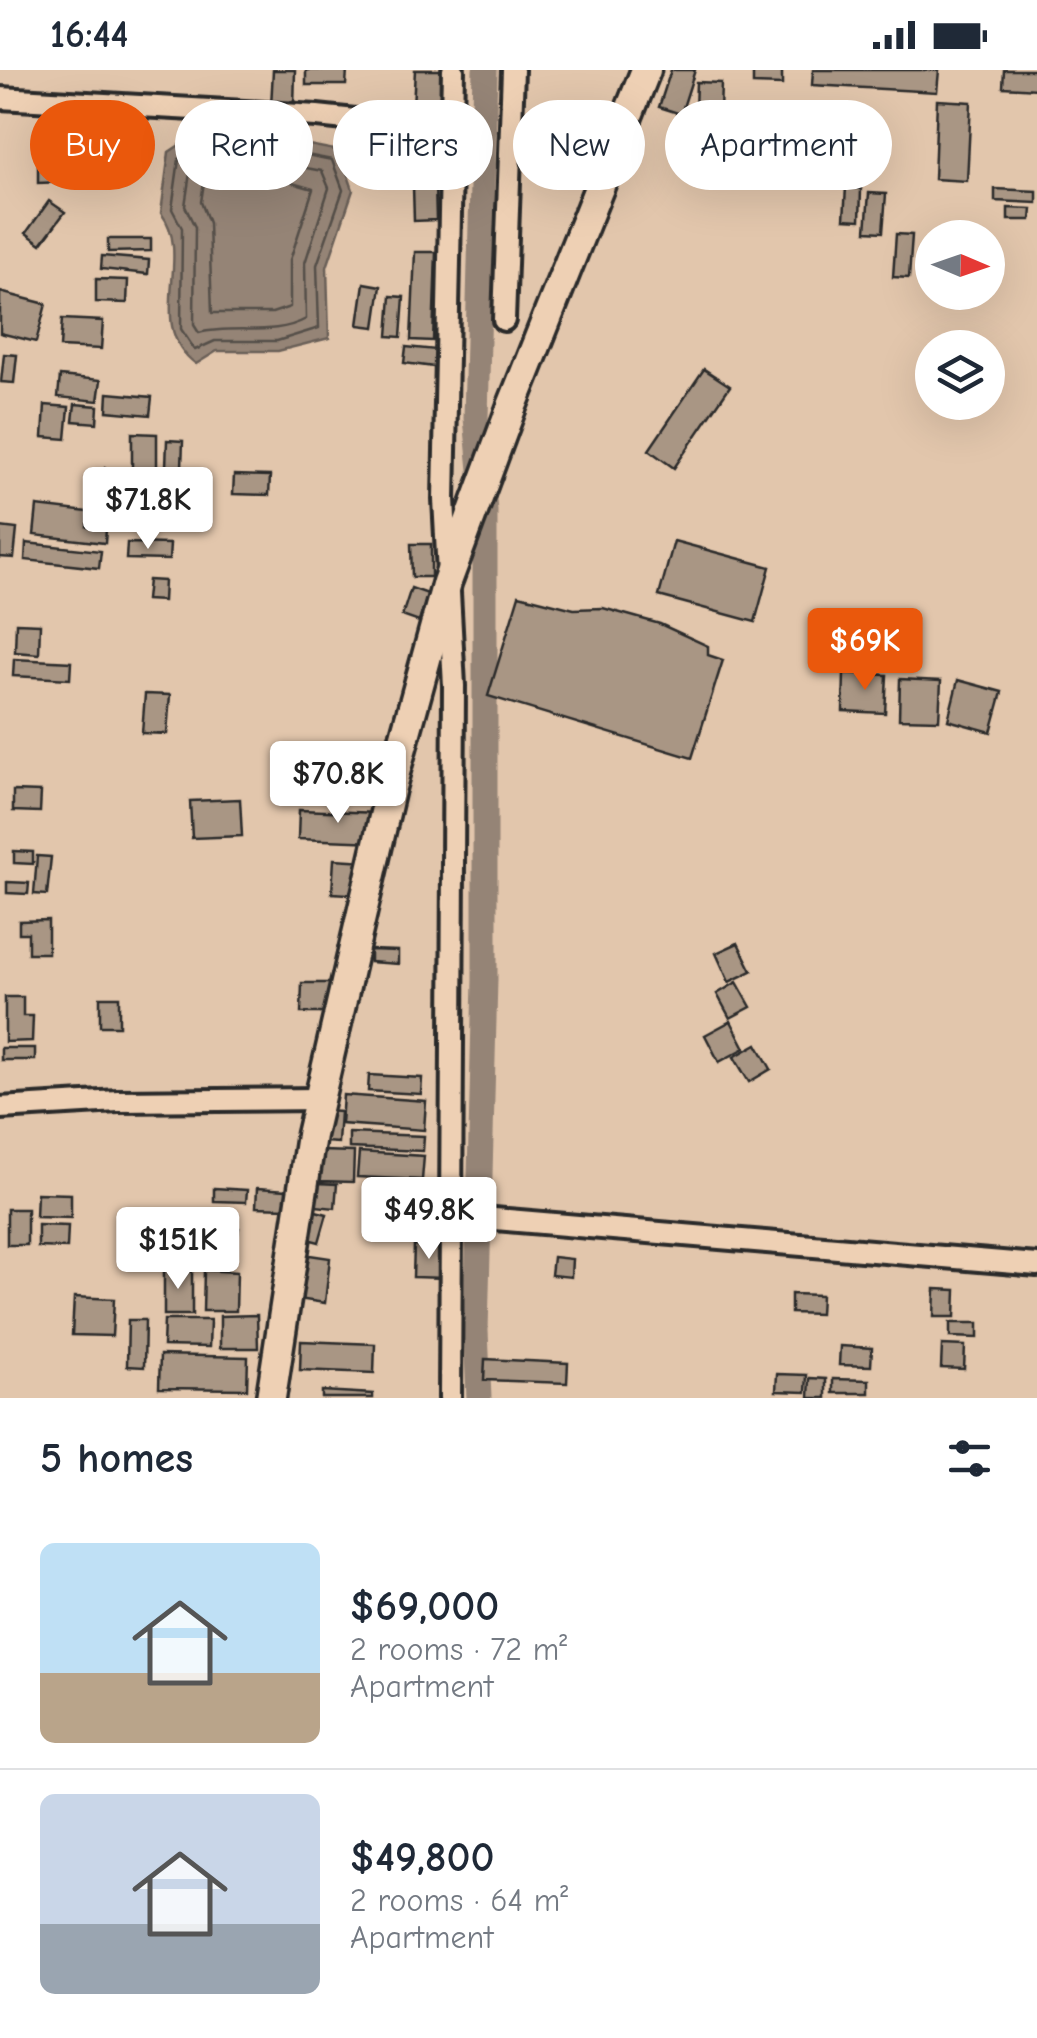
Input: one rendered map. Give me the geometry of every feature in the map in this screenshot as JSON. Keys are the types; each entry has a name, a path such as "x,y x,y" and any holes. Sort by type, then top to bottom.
{"street":[{"path":"452,100 453,70"},
{"path":"504,320 513,70"},
{"path":"271,1398 319,1099 390,791 447,582 512,406 646,70"},
{"path":"0,98 333,118"},
{"path":"450,190 444,499 454,686 456,1216 450,1398"},
{"path":"0,1108 118,1101 319,1099"},
{"path":"456,1216 1037,1266"}],"water":[{"path":"313,146 333,150 333,190 353,190 327,267 329,338 278,351 217,351 196,364 181,348 173,330 171,311 173,250 170,231 161,213 169,152 175,148 175,190 313,190"}],"building":[{"path":"273,70 295,70 294,100 271,100"},
{"path":"306,70 347,70 346,85 306,85"},
{"path":"415,70 442,70 440,100 413,100"},
{"path":"671,70 695,70 685,100 665,100 665,109 659,107"},
{"path":"753,70 782,70 782,85 753,84"},
{"path":"813,70 939,70 937,92 812,85"},
{"path":"1004,70 1037,70 1037,89 1003,87"},
{"path":"696,82 721,83 720,100 695,100"},
{"path":"937,100 971,102 967,181 934,179"},
{"path":"995,189 1037,191 1037,203 995,201"},
{"path":"413,190 435,190 436,220 414,221"},
{"path":"846,190 861,190 860,220 844,219"},
{"path":"869,193 886,194 883,232 866,231"},
{"path":"49,201 65,212 41,244 26,233"},
{"path":"1008,208 1032,209 1031,220 1008,220"},
{"path":"896,234 912,235 909,278 893,277"},
{"path":"108,239 151,239 151,251 108,252"},
{"path":"415,252 436,252 433,341 411,340"},
{"path":"102,256 149,260 148,274 101,269"},
{"path":"96,279 128,280 127,303 96,302"},
{"path":"364,283 381,286 375,327 358,325"},
{"path":"0,292 46,304 36,342 0,333"},
{"path":"391,296 404,297 401,337 388,336"},
{"path":"62,319 103,321 101,349 60,347"},
{"path":"406,347 437,350 434,367 404,363"},
{"path":"4,354 17,355 14,383 1,382"},
{"path":"704,369 730,386 674,468 649,450"},
{"path":"60,376 101,380 98,401 58,397"},
{"path":"108,393 152,397 150,415 107,411"},
{"path":"75,404 98,406 97,423 73,421"},
{"path":"45,405 69,407 66,439 43,437"},
{"path":"132,433 157,434 157,471 132,470"},
{"path":"167,440 183,441 182,467 166,467"},
{"path":"105,468 117,472 106,510 94,506"},
{"path":"234,475 270,476 269,495 233,494"},
{"path":"121,476 133,479 127,504 115,502"},
{"path":"143,476 178,477 178,497 143,496"},
{"path":"37,506 88,512 87,527 106,529 105,543 34,535"},
{"path":"0,527 17,529 14,558 0,557"},
{"path":"674,541 770,567 755,622 659,596"},
{"path":"26,543 101,551 99,568 25,560"},
{"path":"127,543 170,544 169,560 126,559"},
{"path":"411,544 431,544 431,577 412,577"},
{"path":"148,580 164,581 163,601 146,600"},
{"path":"411,588 428,594 419,622 402,616"},
{"path":"519,595 574,609 603,608 660,624 708,646 708,655 723,660 692,758 488,696"},
{"path":"16,623 40,624 39,654 15,652"},
{"path":"14,659 71,662 70,679 13,676"},
{"path":"844,673 887,675 885,713 843,711"},
{"path":"900,679 941,681 939,720 899,719"},
{"path":"958,680 1002,692 991,732 948,720"},
{"path":"145,694 170,695 167,734 142,733"},
{"path":"13,791 41,792 40,812 13,811"},
{"path":"240,799 242,836 192,838 190,801"},
{"path":"299,810 379,813 378,842 298,839"},
{"path":"14,851 33,852 33,864 14,863"},
{"path":"37,856 51,857 47,895 34,894"},
{"path":"334,859 366,861 364,895 332,893"},
{"path":"7,882 29,883 28,894 7,893"},
{"path":"48,920 48,953 28,953 28,933 19,933 19,921"},
{"path":"738,943 752,971 729,982 716,953"},
{"path":"370,950 398,951 398,964 370,962"},
{"path":"737,982 751,1007 730,1018 717,994"},
{"path":"302,983 330,983 330,1013 301,1013"},
{"path":"5,997 23,997 23,1016 33,1016 32,1041 5,1042"},
{"path":"100,997 119,997 119,1026 100,1026"},
{"path":"731,1021 745,1048 719,1062 705,1035"},
{"path":"757,1044 771,1069 749,1082 734,1057"},
{"path":"1,1048 35,1048 35,1060 1,1060"},
{"path":"369,1075 422,1078 421,1094 368,1091"},
{"path":"343,1095 426,1101 424,1130 341,1124"},
{"path":"327,1111 340,1112 338,1143 325,1142"},
{"path":"349,1133 424,1136 423,1151 349,1148"},
{"path":"321,1151 354,1152 353,1182 320,1181"},
{"path":"359,1152 424,1156 422,1180 357,1177"},
{"path":"317,1183 337,1184 335,1208 315,1206"},
{"path":"214,1188 247,1190 246,1202 214,1201"},
{"path":"257,1188 287,1190 286,1208 256,1207"},
{"path":"37,1193 71,1194 71,1218 36,1217"},
{"path":"7,1209 27,1209 27,1245 7,1245"},
{"path":"312,1210 327,1214 319,1242 304,1238"},
{"path":"202,1222 239,1228 234,1260 198,1254"},
{"path":"38,1225 68,1226 67,1248 38,1247"},
{"path":"414,1245 446,1247 445,1278 413,1277"},
{"path":"303,1254 330,1258 325,1303 298,1299"},
{"path":"553,1257 572,1259 571,1277 551,1275"},
{"path":"164,1270 192,1270 192,1315 164,1315"},
{"path":"204,1270 237,1272 236,1311 203,1311"},
{"path":"935,1289 956,1290 955,1317 934,1317"},
{"path":"791,1294 821,1295 820,1314 791,1313"},
{"path":"74,1297 114,1299 112,1336 72,1335"},
{"path":"257,1315 258,1348 220,1348 220,1316"},
{"path":"128,1320 145,1320 144,1367 127,1366"},
{"path":"164,1320 210,1320 209,1347 163,1346"},
{"path":"950,1323 978,1323 978,1338 950,1337"},
{"path":"301,1341 375,1344 374,1373 300,1370"},
{"path":"942,1345 965,1346 964,1369 941,1368"},
{"path":"840,1346 872,1348 871,1366 839,1365"},
{"path":"160,1355 248,1357 247,1389 159,1388"},
{"path":"485,1359 568,1363 567,1383 484,1380"},
{"path":"777,1374 807,1375 806,1392 776,1391"},
{"path":"810,1378 826,1379 826,1398 809,1398"},
{"path":"833,1379 869,1380 869,1393 833,1393"},
{"path":"322,1391 373,1394 373,1398 322,1398"}],"waterway":[{"path":"479,1398 476,1331 485,980 485,511 476,418 485,70"}]}
